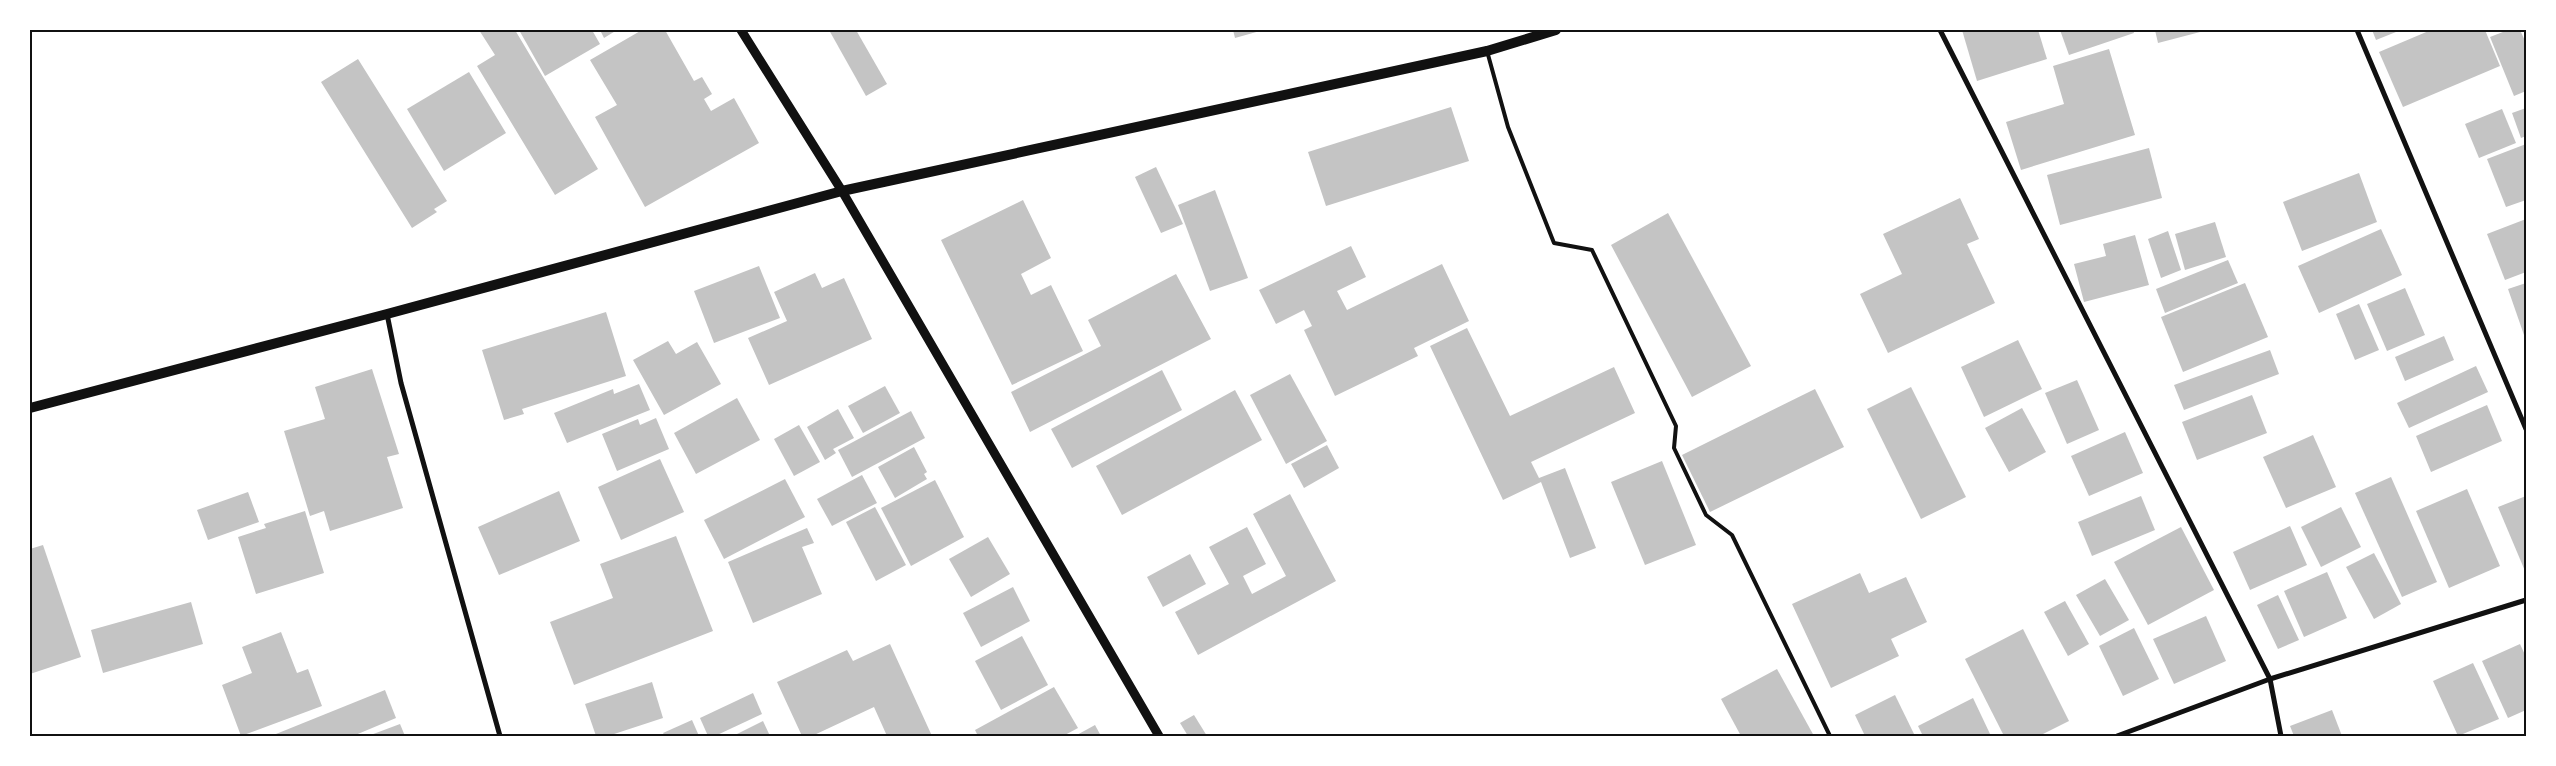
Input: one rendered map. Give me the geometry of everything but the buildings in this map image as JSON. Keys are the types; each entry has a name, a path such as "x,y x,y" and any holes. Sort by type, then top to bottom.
{"main road":[{"path":"30,408 842,191 1487,51 1556,30"}],"street":[{"path":"741,30 842,191 1159,736"},
{"path":"1940,30 2270,679 2281,736"},
{"path":"2357,30 2526,429"},
{"path":"387,314 401,383 500,736"},
{"path":"2117,736 2270,679 2526,600"}],"lane":[{"path":"1487,51 1508,126 1554,243 1592,250 1676,426 1674,448 1706,515 1732,535 1830,736"}]}
